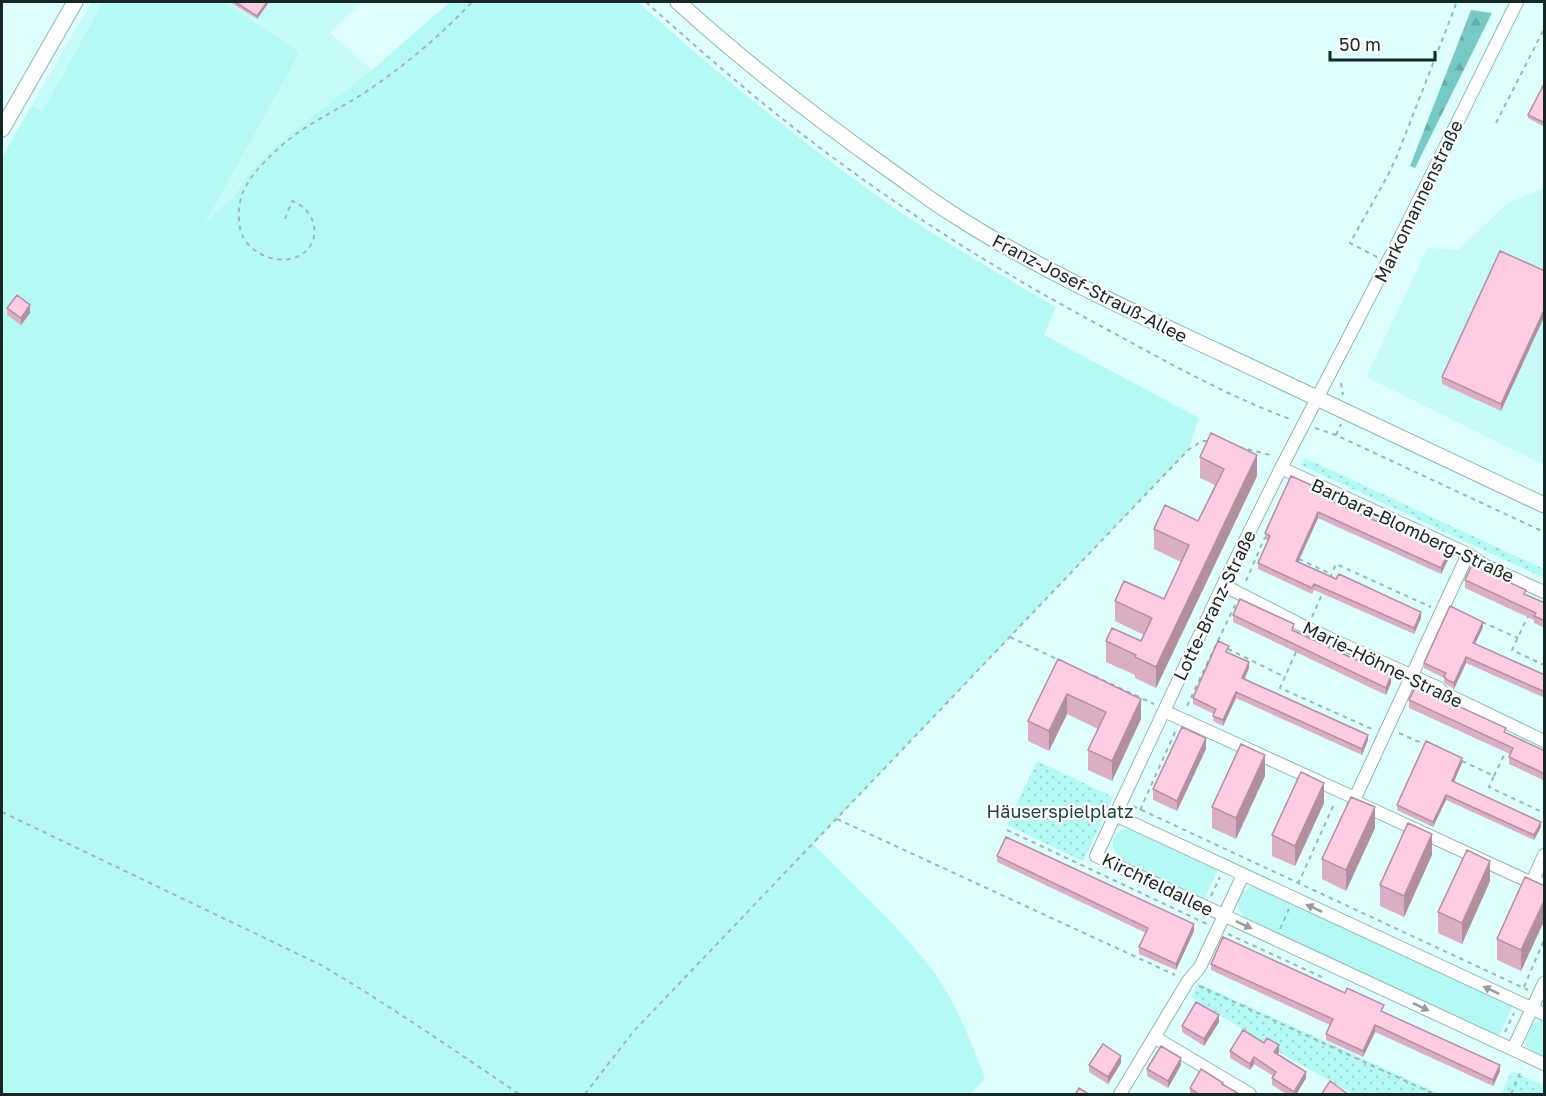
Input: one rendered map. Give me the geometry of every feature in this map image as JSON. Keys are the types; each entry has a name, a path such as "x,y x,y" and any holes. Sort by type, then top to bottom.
{"street":[{"path":"2,129 75,2"},
{"name":"Franz-Josef-Strauß-Allee","path":"678,2 754,67 860,149 954,215 1001,243 1135,313 1545,505"},
{"name":"Markomannenstraße","path":"1318,398 1517,2"},
{"name":"Lotte-Branz-Straße","path":"1115,815 1223,585 1318,398"},
{"name":"Barbara-Blomberg-Straße","path":"1283,464 1468,554 1486,566 1542,591"},
{"path":"1468,554 1354,801 1532,883 1539,883 1545,855"},
{"name":"Marie-Höhne-Straße","path":"1223,585 1307,628 1439,688 1442,692 1545,741"},
{"path":"1164,711 1355,798"},
{"path":"1115,815 1545,1014"},
{"name":"Kirchfeldallee","path":"1115,815 1096,856 1545,1064"},
{"name":"Kirchfeldallee","path":"1224,916 1243,875"},
{"path":"1120,1095 1188,981 1200,967 1224,916"},
{"path":"1513,1049 1545,983"},
{"path":"1154,1037 1250,1095"}],"path":[{"path":"285,219 292,201 299,203 312,218 315,228 310,246 302,254 291,259 276,259 263,255 243,236 239,212 243,194 267,158 287,140 400,68 434,39 471,2"},
{"path":"1388,262 1350,243 1397,156 1455,2"},
{"path":"1496,123 1545,29"},
{"path":"585,1095 633,1032 1009,637 1188,450 1202,441 1211,441"},
{"path":"1231,445 1283,464"},
{"path":"1140,810 1267,532"},
{"path":"1291,555 1331,574"},
{"path":"1542,591 1512,650 1545,665"},
{"path":"1476,619 1518,638"},
{"path":"1009,637 1061,661"},
{"path":"1227,648 1285,677"},
{"path":"1093,676 1156,705 1164,711"},
{"path":"1388,728 1430,747"},
{"path":"1516,728 1489,787 1545,813"},
{"path":"1462,762 1494,776"},
{"path":"1269,952 1340,791"},
{"path":"1121,801 1523,988 1545,940"},
{"path":"2,812 321,965 419,1026 519,1095"},
{"path":"837,819 1434,1095"},
{"path":"1007,830 1328,980"},
{"path":"1199,920 1225,867"},
{"path":"1500,1043 1525,989"},
{"path":"1511,1095 1522,1069 1529,1073"}],"shaded area":[{"path":"91,2 103,2 42,112 32,105"},
{"path":"223,2 361,2 330,33 372,70 282,140 248,174 236,194 202,227 300,52"},
{"path":"1544,188 1544,465 1366,377 1428,248 1458,250 1508,203"}],"green space":[{"path":"103,2 223,2 300,52 204,225 236,194 248,174 282,140 372,70 450,2 638,2 730,82 860,183 933,233 1056,307 1044,335 1199,418 1188,450 813,844 908,940 944,987 964,1025 985,1078 971,1094 2,1094 2,157 32,105 42,112"},
{"path":"1471,10 1492,13 1415,168 1410,166"},
{"path":"1305,458 1544,569 1544,578 1301,465"},
{"name":"Häuserspielplatz","path":"1037,761 1113,797 1083,861 1007,825"},
{"path":"1125,829 1138,831 1218,869 1204,900 1125,864 1114,850 1113,841 1119,832"},
{"path":"1253,886 1513,1005 1499,1036 1247,920 1240,911 1238,901 1247,888"},
{"path":"1198,983 1440,1094 1353,1094 1279,1052 1191,997"},
{"path":"1542,1019 1544,1020 1544,1057 1530,1050 1525,1038 1528,1030"},
{"path":"1512,1071 1544,1086 1544,1094 1501,1094"}],"building":[{"path":"235,2 267,2 257,16"},
{"path":"1545,82 1545,123 1528,115"},
{"path":"1500,251 1545,271 1545,308 1501,404 1442,377"},
{"path":"17,295 30,305 21,318 7,308"},
{"path":"1211,433 1257,455 1156,667 1106,641 1112,628 1141,641 1152,618 1115,601 1124,581 1164,599 1189,545 1154,529 1165,505 1198,521 1224,469 1200,457"},
{"path":"1291,476 1327,492 1324,498 1448,553 1441,568 1318,512 1296,561 1336,579 1339,574 1421,612 1414,628 1314,584 1312,588 1258,563 1270,536 1265,533"},
{"path":"1472,565 1526,590 1524,594 1545,603 1545,621 1534,616 1536,613 1465,580"},
{"path":"1240,599 1294,624 1292,630 1391,676 1386,688 1233,615"},
{"path":"1450,606 1483,622 1473,643 1545,675 1545,692 1466,657 1454,683 1447,680 1444,676 1446,673 1424,663"},
{"path":"1218,641 1229,646 1226,652 1249,662 1242,678 1368,735 1362,749 1236,692 1223,720 1213,716 1216,709 1193,698"},
{"path":"1058,659 1141,699 1112,761 1088,750 1106,712 1067,694 1049,731 1028,721"},
{"path":"1416,686 1435,696 1437,691 1447,696 1445,700 1506,728 1504,732 1545,751 1545,774 1509,757 1513,748 1409,700"},
{"path":"1182,727 1206,738 1177,801 1153,789"},
{"path":"1426,741 1462,758 1452,781 1541,822 1534,835 1446,795 1433,822 1397,805"},
{"path":"1241,744 1265,755 1236,818 1212,807"},
{"path":"1301,772 1324,783 1295,846 1272,835"},
{"path":"1351,797 1375,807 1346,870 1322,859"},
{"path":"1408,823 1432,834 1404,896 1380,885"},
{"path":"1006,837 1194,924 1176,964 1139,947 1148,928 997,856"},
{"path":"1467,850 1490,861 1462,923 1438,912"},
{"path":"1525,877 1545,886 1545,899 1521,950 1497,939"},
{"path":"1223,937 1345,993 1347,988 1384,1005 1381,1011 1500,1065 1493,1080 1375,1025 1363,1051 1326,1034 1333,1019 1211,964"},
{"path":"1196,1002 1219,1015 1204,1039 1182,1026"},
{"path":"1243,1030 1264,1043 1267,1038 1279,1045 1274,1052 1306,1072 1294,1092 1272,1078 1276,1072 1254,1057 1250,1064 1230,1051"},
{"path":"1103,1044 1121,1056 1108,1077 1089,1065"},
{"path":"1161,1046 1181,1058 1168,1081 1147,1069"},
{"path":"1201,1069 1241,1095 1200,1095 1190,1088"},
{"path":"1330,1081 1349,1095 1321,1095"},
{"path":"1079,1088 1090,1095 1075,1095"}]}
